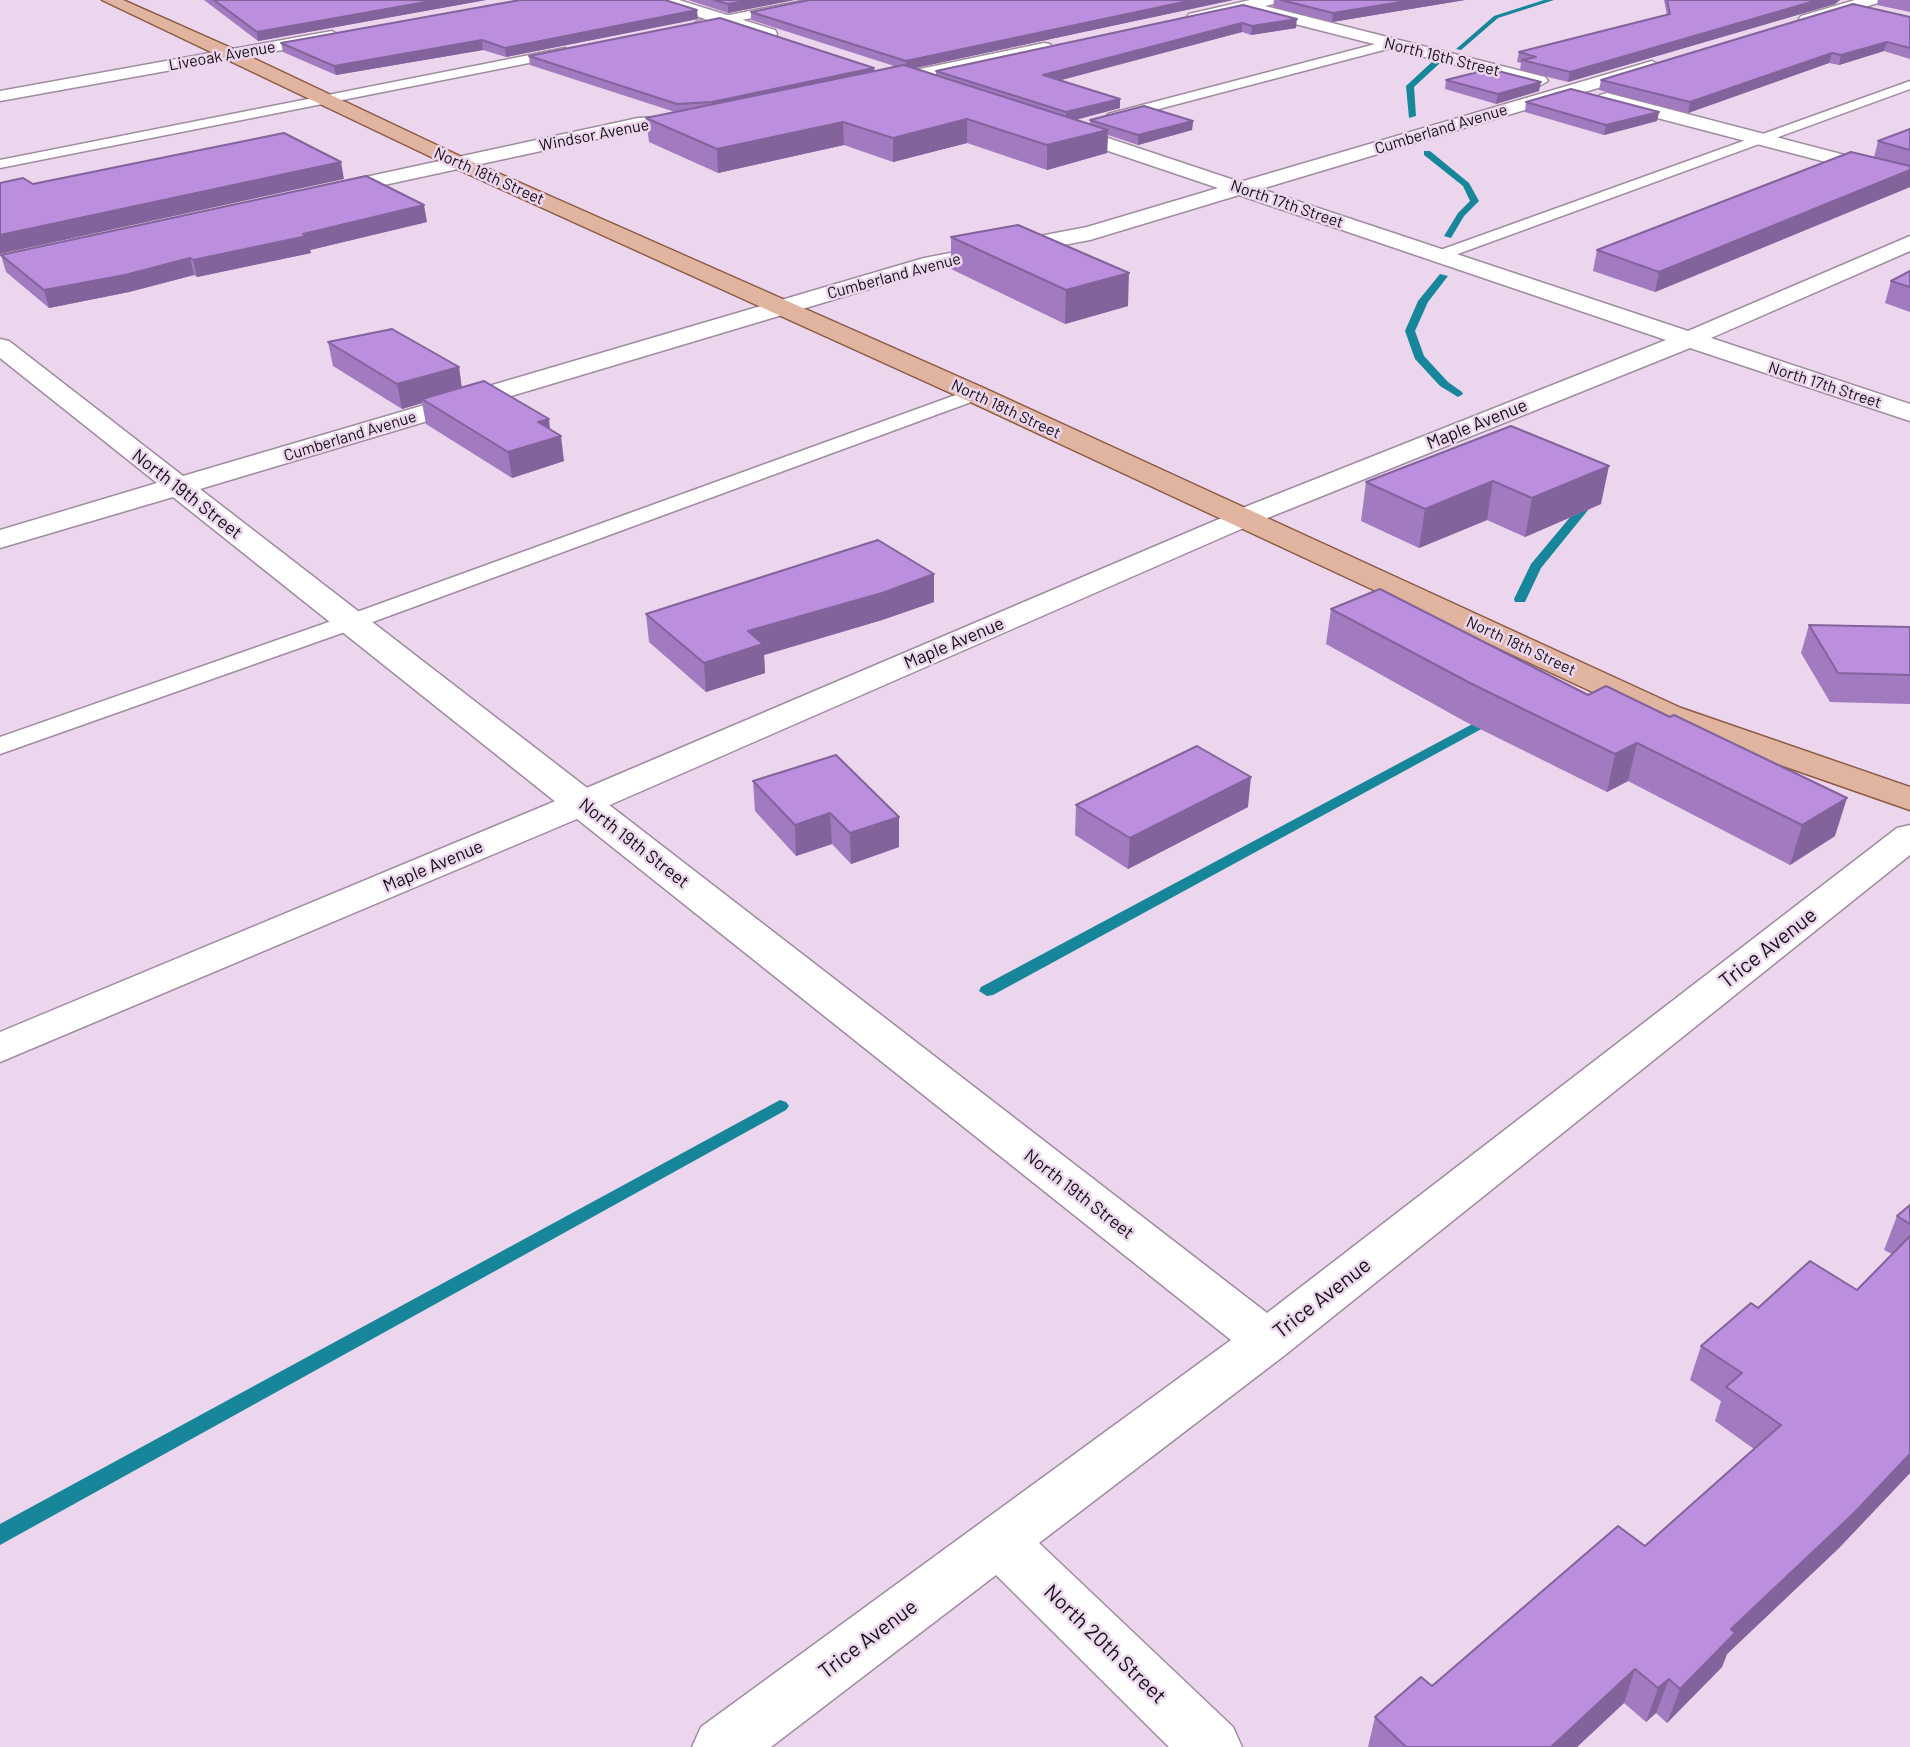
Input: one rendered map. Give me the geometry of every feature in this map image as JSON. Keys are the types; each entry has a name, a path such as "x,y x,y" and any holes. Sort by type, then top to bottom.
{"main road":[{"name":"North 18th Street","path":"110,0 457,162 782,306 1245,517 1669,715 1910,799"}],"street":[{"path":"663,0 788,41"},
{"name":"North 16th Street","path":"1218,0 1910,178"},
{"path":"1176,21 1272,0"},
{"path":"1818,0 1849,6 1879,7"},
{"path":"1783,26 1849,6"},
{"name":"Liveoak Avenue","path":"0,96 353,32"},
{"path":"863,76 902,78 1067,44"},
{"name":"Cumberland Avenue","path":"0,539 932,263 1090,233 1678,58"},
{"path":"902,78 939,90"},
{"name":"Windsor Avenue","path":"309,195 638,124 713,120"},
{"name":"North 17th Street","path":"1038,122 1910,413"},
{"name":"Maple Avenue","path":"0,1048 583,803 1245,517 1687,340 1910,243"},
{"name":"North 19th Street","path":"0,346 1267,1341"},
{"name":"Trice Avenue","path":"723,1747 1267,1341 1910,836"},
{"name":"North 20th Street","path":"999,1541 1212,1747"}],"lane":[{"path":"685,28 825,0"},
{"path":"1063,130 1391,44"},
{"path":"0,164 579,49"},
{"path":"1438,256 1910,86"},
{"path":"0,746 352,622 975,394"}],"building":[{"path":"214,0 437,0 257,32"},
{"path":"520,0 665,0 697,10 505,48 482,40 334,66 281,43"},
{"path":"714,0 750,0 728,4"},
{"path":"809,0 1193,0 906,61 751,12"},
{"path":"1281,0 1413,0 1333,13"},
{"path":"1667,0 1818,0 1570,72 1522,60 1536,57 1519,52 1670,14"},
{"path":"1853,4 1910,17 1910,48 1887,42 1841,55 1832,53 1690,102 1601,80"},
{"path":"1243,5 1297,19 1252,26 1242,23 1043,75 1120,99 1066,112 936,71"},
{"path":"720,18 874,68 712,102 677,104 529,56"},
{"path":"904,65 1108,130 1047,145 967,119 893,138 843,122 717,149 646,118"},
{"path":"1490,69 1541,82 1498,94 1446,80"},
{"path":"1571,89 1659,112 1606,125 1526,102"},
{"path":"1144,106 1193,121 1138,135 1090,120"},
{"path":"1910,129 1910,150 1878,141"},
{"path":"284,133 341,162 0,235 0,183 23,178 33,184"},
{"path":"1851,152 1910,166 1910,170 1659,272 1597,250"},
{"path":"366,176 424,205 303,234 307,236 44,290 1,255"},
{"path":"1018,225 1129,273 1066,290 951,237"},
{"path":"1910,271 1910,287 1891,281"},
{"path":"392,329 459,367 397,384 328,342"},
{"path":"484,381 549,419 538,422 561,436 508,452 422,399"},
{"path":"1511,426 1609,466 1532,498 1493,481 1425,509 1366,482"},
{"path":"878,540 934,574 882,593 748,631 763,644 704,663 646,614"},
{"path":"1380,589 1588,695 1606,686 1670,717 1674,715 1847,798 1802,825 1637,743 1615,754 1470,683 1331,609"},
{"path":"1809,625 1910,627 1910,675 1838,673"},
{"path":"1197,746 1251,777 1130,838 1076,805"},
{"path":"836,755 899,817 850,833 830,813 795,825 753,781"},
{"path":"1910,1205 1910,1224 1897,1216"},
{"path":"1910,1236 1910,1454 1853,1514 1731,1629 1735,1633 1680,1689 1669,1679 1658,1688 1635,1669 1551,1747 1406,1747 1375,1717 1421,1677 1432,1686 1618,1526 1645,1546 1781,1425 1726,1387 1742,1373 1701,1346 1751,1303 1758,1308 1810,1261 1857,1290"}],"waterway":[{"path":"1459,49 1496,17 1551,0"},
{"path":"1412,116 1410,86 1436,63"},
{"path":"1427,153 1466,185 1475,201 1461,215 1448,236"},
{"path":"1443,276 1423,301 1410,331 1419,357 1444,384 1458,394"},
{"path":"1520,599 1535,567 1591,499"},
{"path":"987,991 1493,717"},
{"path":"0,1535 780,1106"}]}
